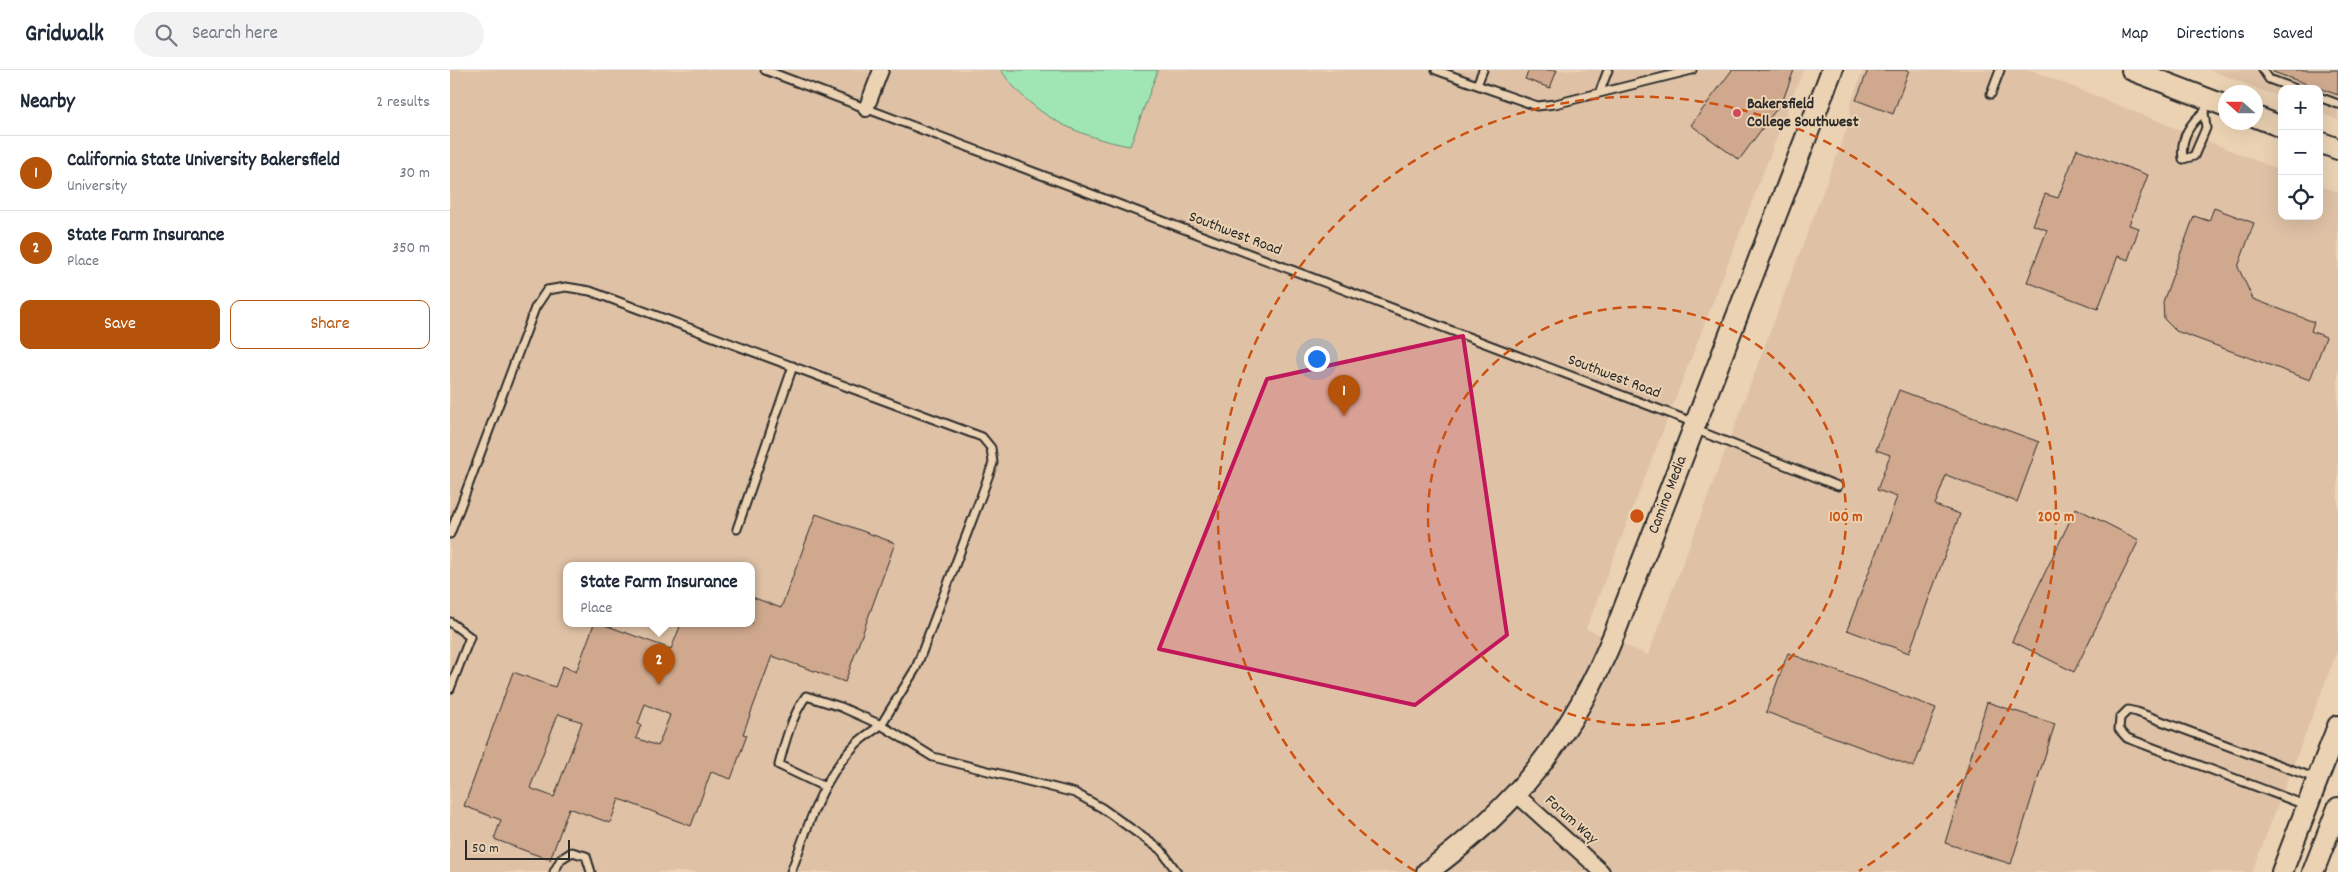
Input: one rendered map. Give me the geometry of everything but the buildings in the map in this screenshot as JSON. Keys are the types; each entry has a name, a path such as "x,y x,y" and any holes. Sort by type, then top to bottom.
{"street":[{"path":"866,108 881,70"},
{"name":"Camino Media","path":"1427,872 1486,825 1516,795 1549,755 1590,689 1604,658 1832,70"},
{"path":"2132,70 2213,106"},
{"path":"2263,120 2278,125"},
{"path":"2323,143 2338,149"},
{"path":"2282,872 2338,726"},
{"name":"Forum Way","path":"1516,795 1602,872"},
{"path":"2313,872 2338,808"}],"lane":[{"name":"Southwest Road","path":"765,70 1694,426 1838,486"},
{"path":"1436,70 1537,106 1555,104 1692,70"},
{"path":"1477,86 1483,70"},
{"path":"1600,92 1608,70"},
{"path":"1991,94 2000,70"},
{"path":"2263,70 2270,79 2286,85"},
{"path":"2323,99 2338,104"},
{"path":"2213,106 2194,156 2182,162 2181,148 2191,122 2213,106"},
{"path":"450,534 535,308 548,290 566,287 590,291 982,437 991,448 993,463 916,668 881,725 856,744 830,777 813,811 791,872"},
{"path":"737,529 793,366"},
{"path":"450,622 470,637 450,689"},
{"path":"825,787 779,765 797,708 806,696 841,707 881,725 932,757 1075,793 1102,808 1161,850 1177,872"},
{"path":"2307,806 2127,738 2119,729 2120,718 2128,710 2138,712 2317,779"},
{"path":"554,872 561,859 572,852 586,856 591,872"}],"highlighted area":[{"path":"1463,336 1507,635 1415,705 1159,649 1267,379"}],"shaded area":[{"path":"450,70 1803,70 1586,629 1648,655 1850,120 1850,106 1863,70 2031,70 2278,169 2278,220 2323,220 2323,186 2338,192 2338,649 2252,872 450,872"},
{"path":"2210,70 2338,70 2338,120 2323,114 2323,85 2278,85 2278,96 2263,91 2263,85 2249,85"}],"green space":[{"path":"1001,70 1158,70 1130,146 1092,137 1057,122 1026,100"}],"place":[{"name":"Bakersfield College Southwest","path":"1737,113"},
{"name":"California State University Bakersfield","path":"1344,416"},
{"name":"State Farm Insurance","path":"659,685"}]}
